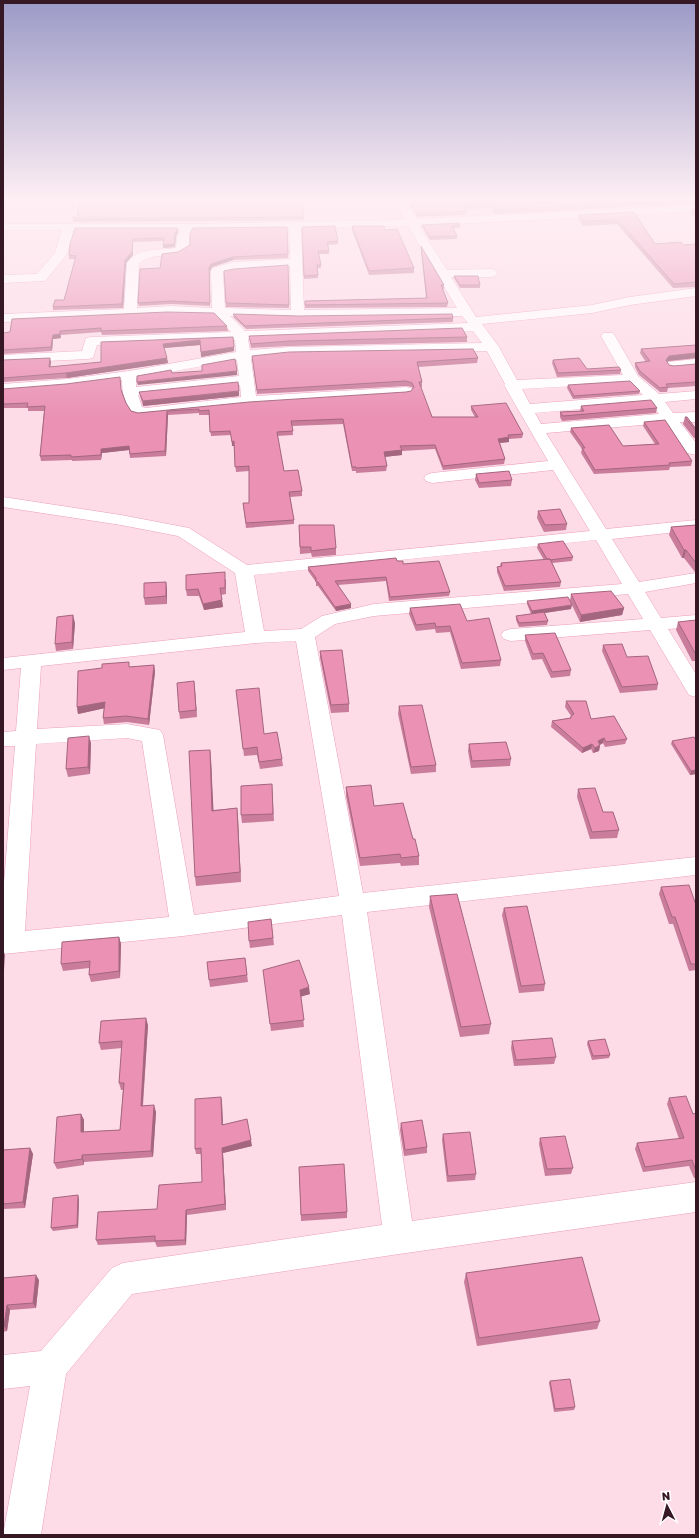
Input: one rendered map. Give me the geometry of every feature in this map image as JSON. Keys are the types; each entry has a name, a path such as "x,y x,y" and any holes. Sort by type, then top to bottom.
{"street":[{"path":"3,278 41,278 45,273"},
{"path":"130,312 132,273"},
{"path":"218,273 219,312 241,335 244,355 245,380 249,401"},
{"path":"296,273 298,314"},
{"path":"442,274 491,273"},
{"path":"442,274 472,320 492,347 511,385 536,428 696,690"},
{"path":"75,342 241,335 472,320 592,309 630,301 696,292"},
{"path":"3,318 200,310 219,312 472,320"},
{"path":"3,359 88,355 91,315"},
{"path":"608,336 624,366 633,379 655,398 693,450 696,450"},
{"path":"3,388 67,383 129,375 244,355 289,351 492,347"},
{"path":"672,365 696,363"},
{"path":"129,375 129,392 133,405 138,412 249,401 406,392"},
{"path":"511,385 633,379"},
{"path":"129,392 245,380"},
{"path":"526,409 696,395"},
{"path":"536,428 696,417"},
{"path":"432,478 559,466"},
{"path":"3,502 121,520 183,532 244,571 696,525"},
{"path":"244,571 256,637"},
{"path":"3,664 256,637 305,635 329,620 374,610 634,588 696,578"},
{"path":"511,635 696,621"},
{"path":"305,635 353,904 400,1238"},
{"path":"31,662 8,943 183,926 353,904 696,866"},
{"path":"3,739 127,730 160,738 183,926"},
{"path":"22,1535 50,1366 123,1279 400,1238 696,1197"},
{"path":"3,1372 50,1366"}],"building":[{"path":"71,273 124,273 122,304 53,307 55,300 64,300"},
{"path":"140,273 209,273 210,303 171,301 138,303"},
{"path":"224,273 288,273 289,305 226,303"},
{"path":"304,273 318,273 318,275 304,276"},
{"path":"424,273 437,273 444,285 441,285 448,303 305,305 305,301 427,298"},
{"path":"664,273 696,273 696,282 674,284"},
{"path":"454,276 478,276 480,285 460,285"},
{"path":"167,312 214,313 227,326 101,331 101,328 60,331 60,334 53,335 51,347 3,350 3,333 10,332 12,319"},
{"path":"233,314 298,316 452,314 453,318 245,326"},
{"path":"462,328 467,337 289,341 251,344 249,336"},
{"path":"233,337 234,347 201,352 200,340 163,344 167,358 66,373 3,378 3,360 50,358 49,367 101,362 101,342"},
{"path":"696,345 696,353 669,356 666,360 669,365 674,366 696,364 696,382 666,384 668,387 660,388 640,371 635,363 650,361 641,349"},
{"path":"473,349 478,358 417,362 422,382 419,382 432,417 478,417 471,406 506,403 523,434 508,435 509,437 498,439 505,459 443,466 435,445 400,446 402,450 384,452 387,466 356,468 352,467 343,419 291,421 293,431 277,432 284,471 298,470 302,491 289,492 294,520 246,523 243,503 249,503 249,466 235,467 234,441 232,442 230,431 210,432 209,410 199,411 199,409 167,411 165,451 130,454 129,446 101,449 101,455 71,457 71,455 40,456 45,406 27,407 28,403 3,404 3,389 66,384 120,377 121,390 126,403 131,411 138,413 249,402 406,392 411,391 414,387 412,383 406,381 257,390 252,356 289,352"},
{"path":"579,358 587,369 619,367 621,370 558,373 553,360"},
{"path":"235,359 237,371 137,382 137,376 171,370 172,373 202,371 202,365"},
{"path":"630,381 640,391 574,396 568,385"},
{"path":"238,382 239,391 143,401 139,392"},
{"path":"651,400 657,408 563,416 560,412 584,411 581,406"},
{"path":"685,417 687,417 696,431"},
{"path":"665,420 692,461 669,463 670,465 595,470 582,448 585,448 571,428 609,425 623,446 659,444 644,422"},
{"path":"509,471 512,480 479,483 476,474"},
{"path":"560,509 567,524 545,525 538,511"},
{"path":"299,525 334,525 336,548 311,551 311,547 300,547"},
{"path":"696,525 696,563 686,550 684,550 671,527"},
{"path":"563,541 573,557 550,560 547,559 538,544"},
{"path":"396,558 397,561 403,561 403,564 439,561 450,592 390,597 386,577 335,581 351,604 335,607 318,582 316,582 316,578 308,567"},
{"path":"550,559 561,582 505,586 497,567 502,566 501,563"},
{"path":"225,572 225,588 220,588 222,600 203,604 198,589 186,590 186,575"},
{"path":"166,582 166,596 144,598 144,583"},
{"path":"611,591 624,608 581,615 571,594"},
{"path":"568,597 572,605 532,611 527,601"},
{"path":"460,604 467,621 489,618 501,660 462,663 450,626 436,627 435,623 416,625 410,608"},
{"path":"544,612 548,621 519,623 516,616"},
{"path":"73,615 72,642 55,644 57,617"},
{"path":"696,620 696,653 695,653 678,622"},
{"path":"555,633 571,670 552,672 543,653 533,654 525,635"},
{"path":"622,644 627,657 648,656 658,684 622,687 603,645"},
{"path":"342,650 349,704 331,705 320,651"},
{"path":"129,662 129,667 154,665 148,719 126,716 103,718 105,702 77,707 78,671 102,668 102,664"},
{"path":"194,681 196,710 179,712 177,683"},
{"path":"259,688 264,734 277,732 282,759 259,762 257,747 243,749 236,690"},
{"path":"566,701 586,701 591,719 614,716 627,739 606,742 604,738 598,741 600,745 595,748 592,744 583,748 552,721 571,718 574,714"},
{"path":"422,705 436,765 411,767 399,706"},
{"path":"89,736 88,767 66,769 68,738"},
{"path":"694,737 696,740 696,770 691,771 672,741"},
{"path":"506,742 511,759 472,761 469,744"},
{"path":"210,750 212,811 237,808 240,872 195,877 189,751"},
{"path":"272,784 273,814 241,815 241,786"},
{"path":"371,785 374,806 403,803 419,856 401,858 400,854 360,858 346,787"},
{"path":"595,788 603,812 613,812 619,830 592,832 578,789"},
{"path":"689,885 696,905 696,964 691,964 675,917 672,917 661,887"},
{"path":"457,894 491,1024 461,1027 430,896"},
{"path":"527,906 545,984 521,986 504,908"},
{"path":"271,919 273,938 249,941 248,922"},
{"path":"119,937 119,971 89,975 90,961 61,964 62,942"},
{"path":"245,958 247,975 209,980 207,962"},
{"path":"299,960 309,987 300,990 304,1020 270,1024 263,970"},
{"path":"146,1018 141,1106 154,1105 151,1151 82,1155 82,1159 54,1163 57,1117 81,1114 81,1132 120,1130 124,1083 119,1083 122,1041 99,1043 101,1021"},
{"path":"552,1038 556,1057 516,1060 512,1041"},
{"path":"605,1039 610,1055 593,1056 588,1041"},
{"path":"686,1096 693,1114 696,1113 696,1171 692,1160 645,1167 637,1143 684,1138 669,1098"},
{"path":"221,1097 222,1125 247,1119 251,1140 222,1148 225,1204 186,1210 185,1240 155,1241 155,1236 96,1240 98,1212 157,1209 159,1185 202,1182 201,1148 195,1149 195,1099"},
{"path":"422,1120 427,1147 405,1150 401,1123"},
{"path":"470,1132 476,1174 448,1176 443,1134"},
{"path":"565,1136 573,1168 547,1169 540,1138"},
{"path":"30,1148 23,1202 3,1204 3,1150"},
{"path":"344,1164 347,1212 301,1215 299,1167"},
{"path":"78,1195 77,1225 51,1228 53,1198"},
{"path":"582,1257 600,1321 479,1338 466,1273"},
{"path":"36,1275 33,1303 7,1305 3,1326 3,1278"},
{"path":"570,1379 575,1407 555,1409 550,1381"}]}
